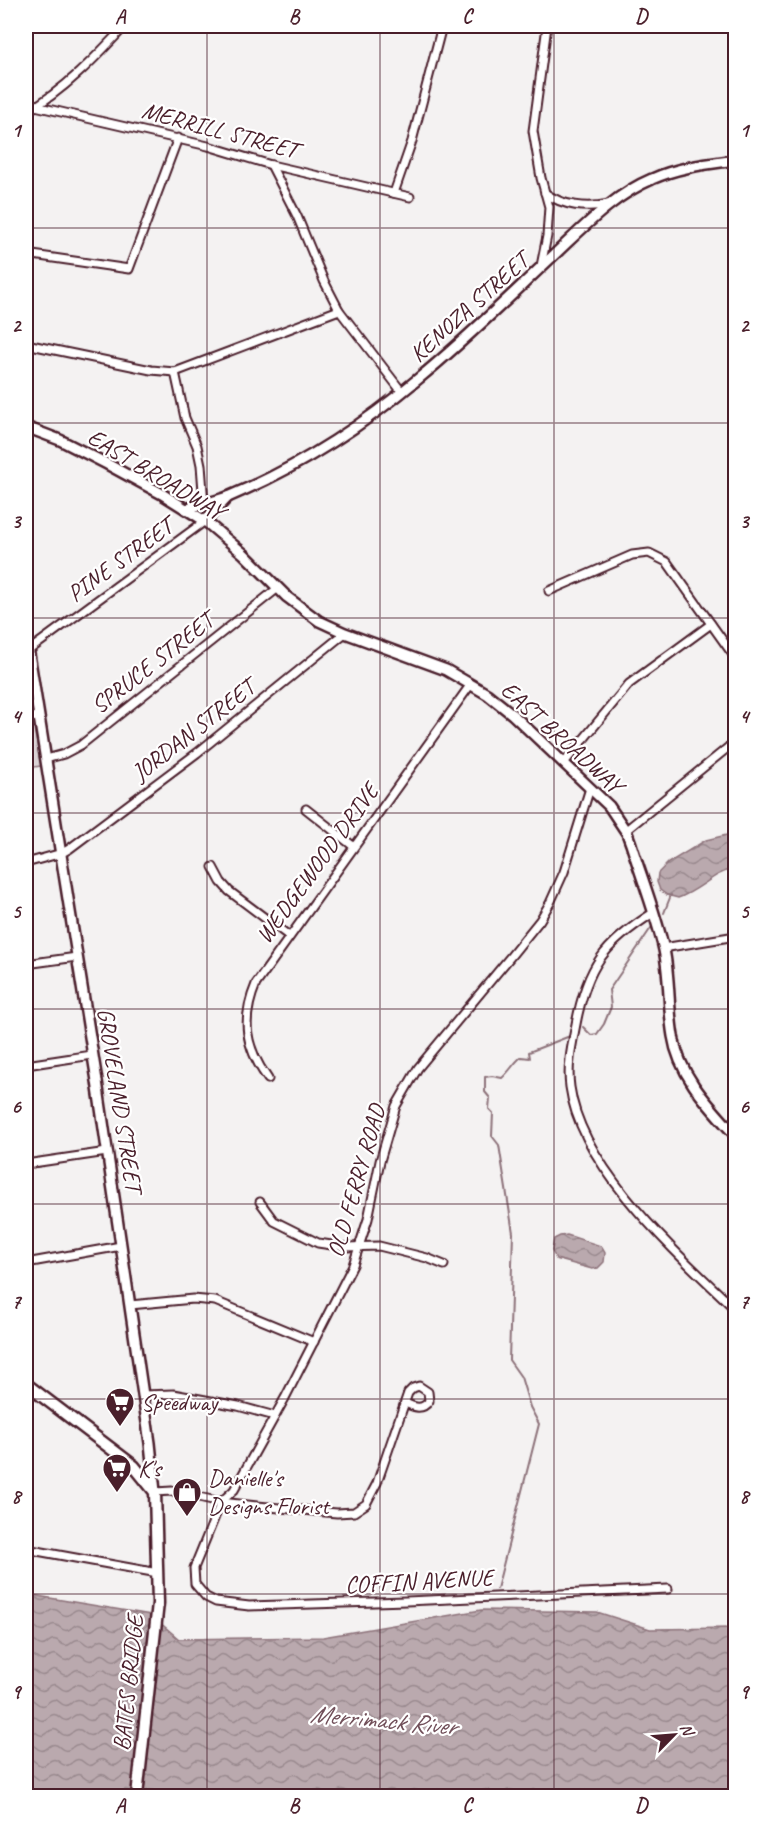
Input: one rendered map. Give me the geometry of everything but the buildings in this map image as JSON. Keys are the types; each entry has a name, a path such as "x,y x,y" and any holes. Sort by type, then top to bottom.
{"main road":[{"path":"26,1384 134,1466 155,1492"},
{"name":"GROVELAND STREET","path":"155,1492 158,1573"},
{"name":"BATES BRIDGE","path":"137,1797 158,1604 158,1573"}],"street":[{"path":"26,112 72,78 125,26"},
{"path":"394,193 412,141 442,26"},
{"path":"541,267 549,213 534,131 547,26"},
{"name":"MERRILL STREET","path":"35,106 178,138 271,165 410,196"},
{"path":"26,254 129,269 178,138"},
{"name":"KENOZA STREET","path":"186,509 230,496 301,460 402,392 451,351 613,202 636,187 687,167 735,160"},
{"path":"271,165 297,216 324,281 339,310 402,392"},
{"path":"545,193 560,203 592,206 613,202"},
{"path":"26,344 151,370 175,372 339,310"},
{"path":"175,372 185,418 197,446 204,504"},
{"name":"EAST BROADWAY","path":"26,427 60,440 205,521 244,554 278,588 319,621 345,633 446,670 471,684 513,714 615,812 626,831 663,948 673,1036 679,1059 690,1080 735,1136"},
{"name":"KENOZA STREET","path":"205,521 230,496"},
{"name":"PINE STREET","path":"28,651 205,521"},
{"path":"549,591 620,559 639,553 650,553 661,557 673,569 735,659"},
{"name":"SPRUCE STREET","path":"46,759 64,754 81,745 278,588"},
{"path":"564,763 628,684 711,624"},
{"name":"JORDAN STREET","path":"62,853 155,786 345,633"},
{"name":"GROVELAND STREET","path":"26,635 62,853 130,1305 155,1492"},
{"name":"WEDGEWOOD DRIVE","path":"268,1078 256,1060 248,1038 246,1022 251,996 261,974 471,684"},
{"path":"26,718 39,717"},
{"path":"626,831 735,741"},
{"name":"OLD FERRY ROAD","path":"194,1568 221,1502 234,1490 315,1342 353,1265 368,1220 389,1126 396,1106 418,1068 540,920 564,872 590,788"},
{"path":"306,809 354,846"},
{"path":"26,863 62,853"},
{"path":"213,867 229,891 289,936"},
{"path":"653,913 617,940 598,960 590,974 582,996 571,1049 570,1089 573,1102 597,1156 662,1238 735,1310"},
{"path":"663,948 735,936"},
{"path":"26,964 77,957"},
{"path":"26,1065 92,1055"},
{"path":"26,1164 107,1152"},
{"path":"260,1202 274,1221 318,1243 345,1247 379,1246 427,1258 444,1265"},
{"path":"26,1263 121,1246"},
{"path":"130,1305 193,1299 215,1301 315,1342"},
{"path":"143,1395 173,1394 238,1406 274,1416"},
{"path":"155,1492 172,1491 221,1502 337,1514 354,1512 366,1504 377,1483 405,1403"},
{"path":"26,1549 158,1573"},
{"name":"COFFIN AVENUE","path":"194,1568 195,1584 206,1597 216,1602 249,1606 396,1602 668,1589"}],"shaded area":[{"path":"26,725 34,728 41,766 26,768"}],"water":[{"path":"735,833 735,868 727,870 678,898 660,890 657,882 658,873 668,863 706,840"},
{"path":"567,1235 601,1246 605,1253 604,1262 598,1268 592,1269 556,1259 552,1251 554,1239"},
{"name":"Merrimack River","path":"26,1594 151,1615 179,1639 323,1637 481,1610 597,1612 650,1629 735,1628 735,1796 26,1796"}],"waterway":[{"path":"664,913 671,895"},
{"path":"583,1027 591,1035 597,1034 604,1024 611,1007 609,990 651,928"},
{"path":"497,1589 539,1424 530,1407 521,1377 509,1360 513,1233 499,1145 492,1136 493,1113 489,1109 490,1098 485,1092 485,1077 502,1078 521,1057 530,1058 529,1052 570,1036"}],"place":[{"name":"Speedway","path":"120,1428"},
{"name":"K's","path":"117,1494"},
{"name":"Danielle's Designs Florist","path":"187,1518"}]}
